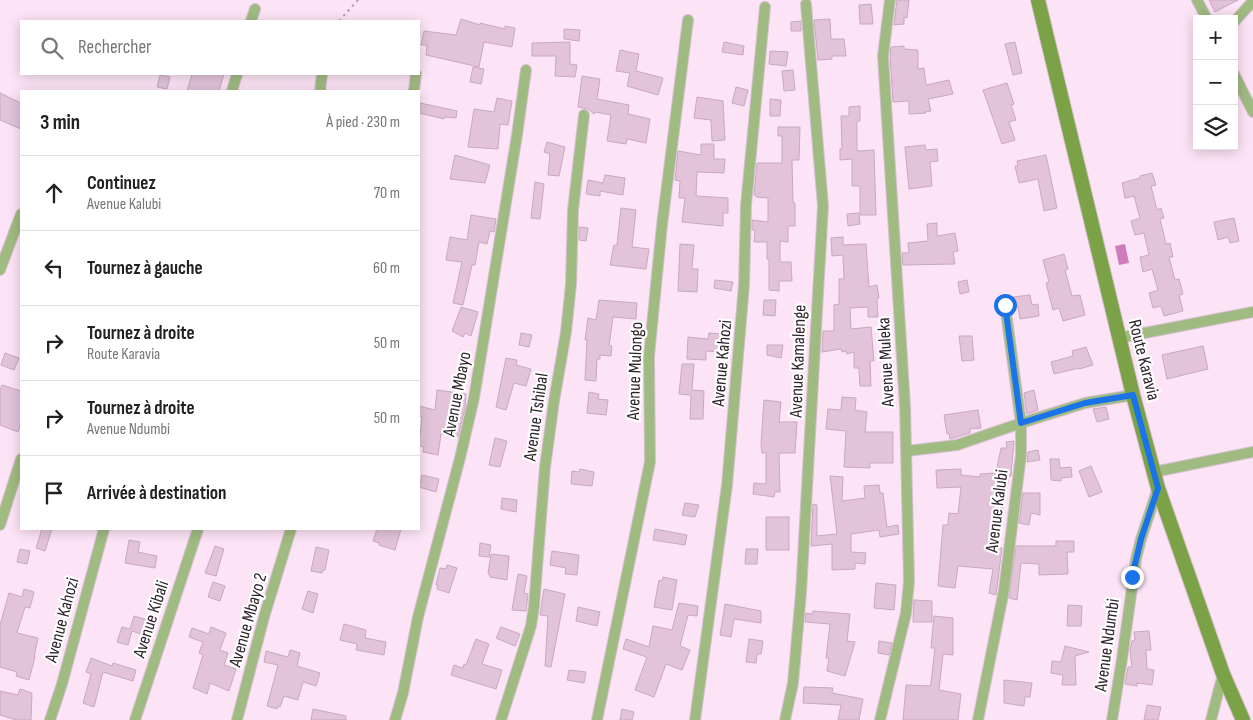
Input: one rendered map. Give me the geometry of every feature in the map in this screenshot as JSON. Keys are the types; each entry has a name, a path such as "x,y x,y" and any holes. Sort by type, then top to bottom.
{"street":[{"name":"Avenue Muleka","path":"880,720 906,613 909,581 907,452 883,56 890,0"},
{"name":"Route Karavia","path":"1038,0 1133,395 1158,488 1223,674 1243,720"},
{"path":"1197,0 1205,15"},
{"path":"1238,18 1253,1"},
{"name":"Avenue Kamalenge","path":"785,720 793,683 802,592 803,544 823,206 806,4"},
{"name":"Avenue Kahozi","path":"695,720 727,485 742,312 746,205 765,7"},
{"path":"251,20 254,9"},
{"name":"Avenue Mulongo","path":"597,720 650,462 649,356 662,225 688,20"},
{"name":"Avenue Mbayo","path":"394,720 403,693 418,617 474,398 526,70"},
{"path":"232,90 237,75"},
{"path":"320,90 322,75"},
{"path":"414,90 416,75"},
{"path":"1238,82 1253,112"},
{"name":"Avenue Tshibal","path":"501,720 531,626 534,606 545,468 566,332 571,284 574,210 584,116"},
{"path":"0,270 20,217"},
{"name":"Avenue Kalubi","path":"978,720 1004,590 1021,455 1021,423 1005,305"},
{"path":"1119,338 1253,312"},
{"path":"907,452 957,445 1085,403 1133,395"},
{"path":"1154,472 1253,452"},
{"path":"0,525 20,461"},
{"name":"Avenue Ndumbi","path":"1112,720 1136,559 1158,488"},
{"name":"Avenue Kahozi","path":"50,720 62,684 104,530"},
{"name":"Avenue Kibali","path":"136,720 198,530"},
{"name":"Avenue Mbayo 2","path":"237,720 264,617 291,530"},
{"path":"1211,720 1223,674"}],"path":[{"path":"340,20 358,0"}],"shaded area":[{"path":"1125,244 1129,263 1119,265 1115,246"}],"building":[{"path":"897,0 909,0 907,18 904,17 904,24 894,25"},
{"path":"1209,0 1238,0 1215,12"},
{"path":"871,4 873,24 860,24 859,5"},
{"path":"461,19 480,25 480,23 505,29 505,26 515,28 512,47 484,42 479,67 426,55 427,45 421,45 424,31 456,35"},
{"path":"830,19 831,39 844,39 846,56 832,56 832,59 818,60 814,20"},
{"path":"801,21 801,31 791,31 791,22"},
{"path":"564,29 580,30 579,41 564,39"},
{"path":"570,42 570,64 577,65 575,77 555,76 556,56 532,56 532,43"},
{"path":"724,42 744,46 743,55 722,52"},
{"path":"1015,42 1022,73 1013,75 1005,44"},
{"path":"904,46 904,49 918,50 918,69 924,68 926,85 949,80 953,94 928,99 931,111 926,113 909,114 909,101 893,102 891,47"},
{"path":"620,50 639,54 636,71 663,78 658,95 627,86 630,73 616,71"},
{"path":"770,51 788,52 786,66 769,64"},
{"path":"473,67 484,69 481,84 470,82"},
{"path":"793,70 795,90 784,91 782,71"},
{"path":"160,75 170,77 167,89 157,87"},
{"path":"192,75 224,75 219,90 187,90"},
{"path":"582,76 600,79 597,99 629,105 628,114 650,119 646,143 627,139 626,144 607,141 611,115 595,112 594,114 588,109 578,107"},
{"path":"1007,83 1014,104 1011,105 1016,120 1009,122 1015,140 1002,144 983,90"},
{"path":"736,87 748,90 744,106 732,103"},
{"path":"0,93 20,103 20,129 0,120"},
{"path":"697,97 723,101 725,140 712,141 711,120 694,118"},
{"path":"497,98 512,101 508,125 500,124 498,149 468,147 474,109 494,112"},
{"path":"770,99 781,100 780,116 770,116"},
{"path":"420,103 457,111 456,118 445,117 444,119 420,113"},
{"path":"860,106 860,121 857,121 857,151 874,150 876,215 860,215 860,186 852,186 852,159 840,160 840,149 842,149 841,116 849,116 849,107"},
{"path":"778,127 800,127 799,160 792,160 795,226 788,226 788,242 780,241 780,262 791,262 792,281 779,281 779,291 769,290 767,242 754,242 755,230 752,230 752,220 768,222 768,198 756,197 754,195 757,163 782,163 782,136 778,136"},
{"path":"547,142 565,147 559,176 548,175 550,154 544,152"},
{"path":"701,144 714,144 714,159 725,159 724,173 697,172 696,196 728,198 728,213 723,213 723,226 682,222 685,198 679,198 680,181 675,180 678,151 701,155"},
{"path":"925,145 926,150 937,149 938,161 930,162 932,186 909,189 905,147"},
{"path":"455,155 490,165 485,183 450,179"},
{"path":"1046,155 1057,208 1044,211 1038,179 1019,183 1015,166 1018,166 1017,161"},
{"path":"1152,173 1156,185 1151,186 1157,210 1161,208 1164,218 1160,219 1166,244 1170,243 1173,257 1169,257 1175,280 1179,279 1183,294 1179,295 1183,311 1164,316 1161,306 1153,308 1149,293 1158,290 1152,269 1143,272 1140,257 1149,255 1144,233 1135,235 1131,221 1140,218 1134,196 1125,198 1122,183"},
{"path":"605,175 625,178 623,195 600,191 600,196 586,194 588,180 603,183"},
{"path":"535,182 544,184 540,219 531,218"},
{"path":"621,208 636,210 632,247 649,249 646,269 610,265 614,245 617,245"},
{"path":"859,213 860,224 848,226 847,214"},
{"path":"471,215 496,219 494,232 490,231 487,244 479,242 475,265 472,265 463,305 453,303 462,262 446,260 450,237 467,240"},
{"path":"1234,218 1239,241 1230,243 1228,237 1218,240 1214,222"},
{"path":"937,223 937,236 955,233 958,251 953,252 955,264 903,265 902,253 909,253 908,243 928,241 927,224"},
{"path":"579,227 588,228 586,241 579,240"},
{"path":"843,237 843,245 866,244 869,287 877,285 879,298 877,298 878,317 868,317 868,307 850,308 851,329 871,327 874,361 870,361 871,386 860,386 859,368 854,368 854,352 847,354 846,351 842,352 841,349 822,352 823,331 834,331 834,305 839,304 839,279 844,279 843,255 832,256 831,238"},
{"path":"680,244 694,245 692,269 698,269 697,292 678,291"},
{"path":"1064,254 1068,269 1065,270 1072,296 1080,295 1085,315 1063,321 1059,308 1053,310 1046,283 1049,282 1043,260"},
{"path":"715,280 733,282 731,291 714,288"},
{"path":"967,280 969,292 960,294 958,282"},
{"path":"1030,295 1032,305 1038,304 1039,316 1020,319 1018,306 1014,306 1013,297"},
{"path":"599,300 637,303 636,319 613,317 609,346 612,346 611,356 600,355 600,359 597,359 596,381 585,380 587,340 585,340 588,318 596,320"},
{"path":"764,300 776,300 775,316 763,315"},
{"path":"461,307 478,312 471,336 465,333 463,337 452,331"},
{"path":"521,333 532,335 529,347 519,345"},
{"path":"709,333 723,334 723,352 706,351 706,360 687,359 688,337 708,339"},
{"path":"959,336 972,336 974,360 962,361"},
{"path":"767,345 783,345 781,358 767,355"},
{"path":"1203,346 1208,369 1167,379 1162,355"},
{"path":"1086,347 1093,365 1054,374 1051,362 1073,356 1072,351"},
{"path":"5,353 19,358 14,370 1,365"},
{"path":"506,358 517,360 516,365 531,369 526,386 514,383 506,410 496,407"},
{"path":"682,364 694,364 692,390 704,391 703,419 690,419 691,395 679,394"},
{"path":"2,385 20,391 20,426 18,432 0,425 0,390"},
{"path":"437,390 466,394 465,408 458,437 441,434 438,455 423,452 424,447 420,446 422,417 420,416 420,406 435,410"},
{"path":"1034,390 1038,410 1027,414 1024,393"},
{"path":"589,392 599,394 598,399 608,400 606,415 587,413"},
{"path":"842,397 856,398 855,410 867,412 865,432 893,432 893,463 870,463 870,468 844,467 846,431 826,429 828,409 841,410"},
{"path":"764,400 781,402 779,422 797,422 795,453 779,453 780,492 775,492 774,497 753,494 754,483 766,484 766,453 762,453 761,444"},
{"path":"1106,407 1109,419 1097,422 1093,409"},
{"path":"978,410 981,428 970,429 970,433 950,439 949,433 947,434 944,415"},
{"path":"495,438 507,441 500,467 489,465"},
{"path":"1014,441 1011,476 1009,476 996,547 1002,548 996,595 989,593 993,569 958,566 955,588 938,586 943,525 948,525 949,513 958,514 961,487 937,488 936,470 961,469 961,475 980,477 980,474 996,473 1001,448 1007,448 1006,442"},
{"path":"1038,450 1040,460 1027,462 1028,452"},
{"path":"1050,459 1059,459 1060,468 1071,467 1072,477 1061,478 1061,481 1051,480"},
{"path":"1091,466 1102,492 1089,497 1079,471"},
{"path":"580,469 594,472 592,486 571,484 572,471 579,472"},
{"path":"422,475 439,479 436,492 420,487"},
{"path":"830,476 843,477 842,501 865,498 864,486 879,485 880,493 883,493 887,527 898,525 899,534 880,537 879,530 851,534 851,552 866,553 865,564 855,563 855,569 832,570 832,544 811,546 813,504 817,505 817,536 837,534"},
{"path":"1023,493 1040,493 1040,515 1031,513 1029,525 1019,523"},
{"path":"502,498 517,500 516,512 501,509"},
{"path":"685,503 699,505 695,517 682,515"},
{"path":"766,517 789,517 789,550 766,550"},
{"path":"655,529 687,535 685,545 653,540"},
{"path":"42,530 52,530 45,551 36,548"},
{"path":"377,530 401,530 395,550 373,541"},
{"path":"129,540 140,542 138,552 157,556 155,568 125,563"},
{"path":"1056,541 1074,541 1074,552 1067,552 1068,574 1039,575 1039,564 1021,563 1017,600 1009,598 1016,546 1056,546"},
{"path":"480,543 491,545 489,557 479,556"},
{"path":"215,546 224,549 216,576 205,573"},
{"path":"316,547 329,550 325,570 322,573 311,571"},
{"path":"20,549 30,551 27,564 17,562"},
{"path":"746,549 758,549 757,564 745,564"},
{"path":"552,551 579,555 577,575 565,574 566,568 550,565"},
{"path":"491,554 509,556 507,580 490,577 488,574"},
{"path":"447,565 457,568 449,593 437,589 438,586 436,585 440,568 446,569"},
{"path":"518,574 527,576 524,593 528,594 526,611 512,610"},
{"path":"663,577 677,580 672,610 654,607 659,580 662,581"},
{"path":"213,582 225,586 220,601 208,597"},
{"path":"876,583 896,585 894,610 874,608"},
{"path":"24,589 34,592 30,608 25,607 17,633 38,638 29,680 16,676 17,672 0,667 0,625 9,593 22,597"},
{"path":"544,589 565,594 551,667 545,666 548,616 540,615"},
{"path":"308,591 318,594 313,613 302,609"},
{"path":"914,600 932,601 932,622 913,622"},
{"path":"679,603 698,606 697,616 688,615 680,646 690,650 682,670 666,664 654,697 635,690 647,657 623,649 626,639 649,647 653,626 672,630"},
{"path":"725,604 761,611 761,623 734,619 731,637 720,635"},
{"path":"1068,605 1082,606 1081,626 1067,626"},
{"path":"578,607 600,612 597,626 576,621"},
{"path":"813,611 850,614 847,641 855,642 845,676 827,671 829,658 826,658 830,624 805,622 806,613 812,614"},
{"path":"134,616 151,621 147,636 132,631 128,645 117,642 122,627 130,629"},
{"path":"934,616 953,618 953,655 943,654 939,690 961,694 958,720 903,720 906,685 930,686 931,683 935,648 931,648"},
{"path":"344,624 366,630 365,638 386,642 384,655 356,650 357,644 340,640"},
{"path":"211,627 226,633 220,650 228,653 224,665 236,669 229,691 210,683 207,694 193,688 203,655 199,653 203,642 189,637 192,628 209,634"},
{"path":"501,627 520,634 515,646 496,638"},
{"path":"1149,631 1151,650 1146,650 1147,669 1154,670 1152,685 1137,683 1137,686 1125,684 1128,667 1132,667 1130,650 1132,641 1135,640 1134,632"},
{"path":"476,639 489,644 482,664 502,670 496,689 451,675 454,665 463,668 464,664 466,665"},
{"path":"749,639 763,641 761,654 757,654 756,663 746,662"},
{"path":"879,641 892,643 889,655 878,653"},
{"path":"1065,646 1089,652 1075,656 1076,685 1062,685 1063,675 1051,673 1052,661 1061,662"},
{"path":"290,650 300,653 297,666 320,673 316,686 303,682 298,700 284,696 280,707 278,706 277,709 267,706 278,665 264,662 266,651 288,657"},
{"path":"91,658 112,666 113,663 136,670 133,681 103,672 94,707 83,703 91,674 86,672"},
{"path":"569,670 586,672 584,683 567,680"},
{"path":"1004,680 1032,683 1030,697 1025,697 1024,706 1004,703"},
{"path":"804,687 833,688 832,693 863,699 859,720 838,720 841,705 803,703"},
{"path":"20,689 32,693 31,720 16,720 0,715 0,691 18,695"},
{"path":"1147,705 1161,707 1158,720 1144,720"},
{"path":"313,709 346,716 346,720 311,720"},
{"path":"622,709 634,712 632,720 620,720"}],"route":[{"path":"1005,305 1021,423 1085,403 1133,395 1158,488 1141,539 1132,577"}]}
